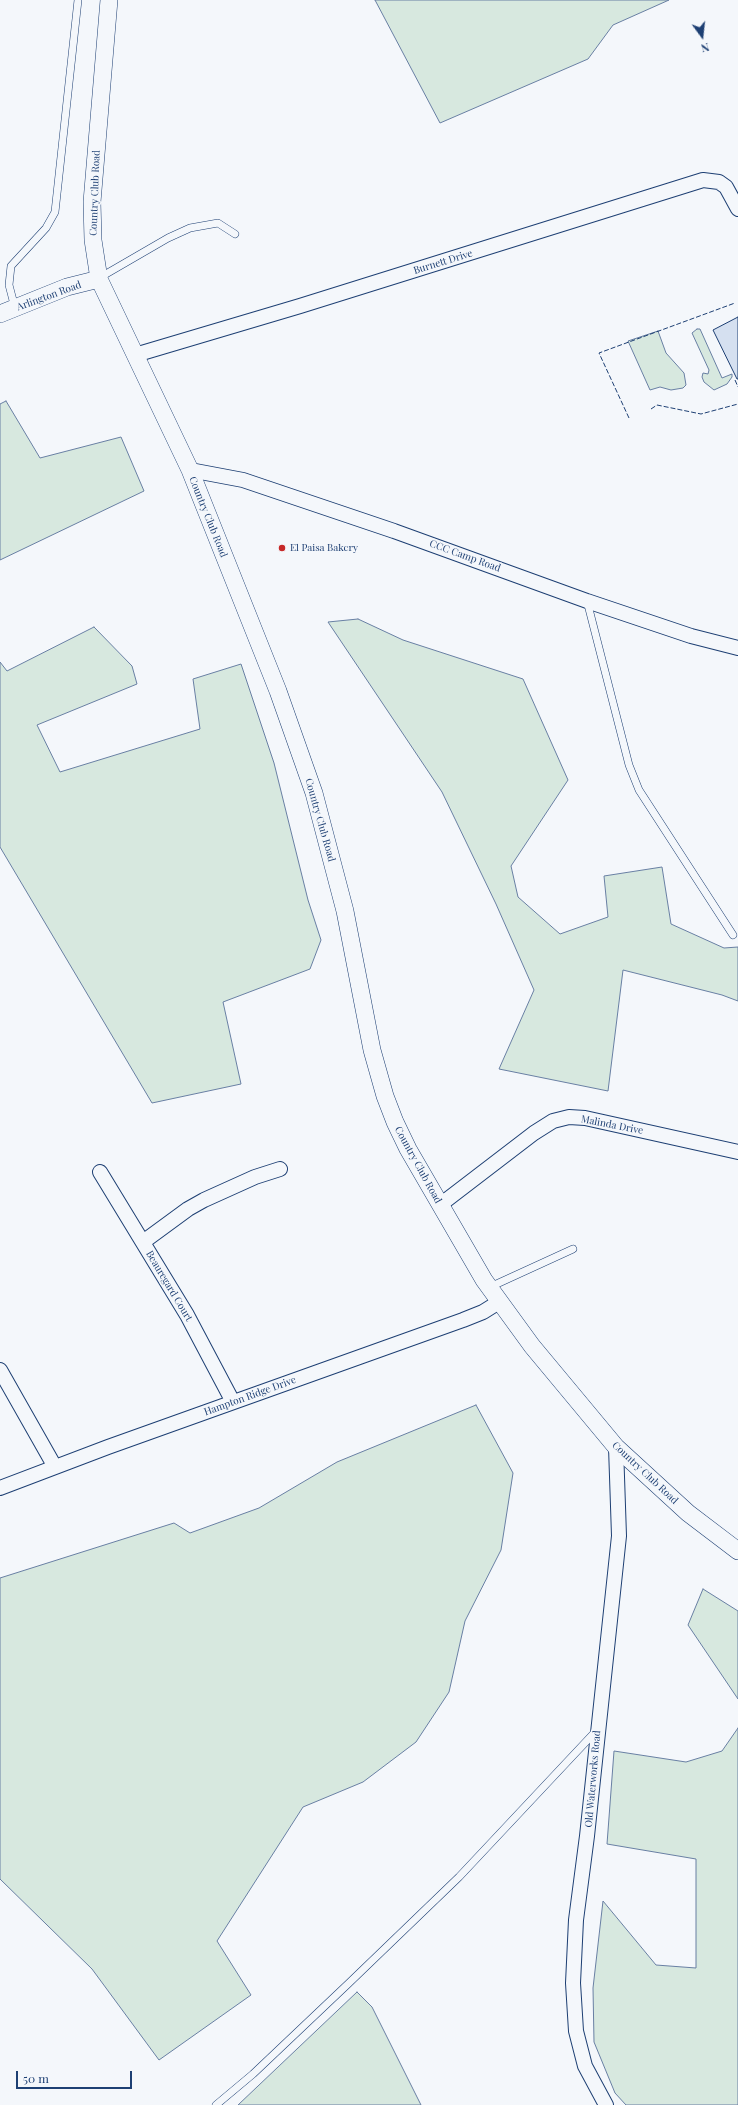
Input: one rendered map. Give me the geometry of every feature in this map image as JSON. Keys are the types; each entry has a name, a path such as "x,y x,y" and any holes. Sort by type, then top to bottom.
{"street":[{"name":"Country Club Road","path":"109,0 92,202 93,240 99,279 190,470 278,691 314,793 345,911 372,1050 385,1096 408,1149 440,1205 489,1287 532,1346 616,1447 688,1513 738,1551"},
{"name":"Burnett Drive","path":"134,354 322,299 703,180 719,182 726,187 738,209"},
{"name":"Arlington Road","path":"8,311 67,287 99,279"},
{"name":"CCC Camp Road","path":"190,470 243,480 394,531 691,636 738,648"},
{"name":"Malinda Drive","path":"440,1205 534,1132 553,1121 568,1117 585,1118 738,1152"},
{"path":"143,1242 188,1209 204,1200 254,1176 280,1169"},
{"name":"Beauregard Court","path":"100,1172 187,1315 233,1402"},
{"name":"Hampton Ridge Drive","path":"0,1488 233,1402 463,1320 483,1312 499,1302"},
{"path":"0,1370 55,1467"},
{"name":"Old Waterworks Road","path":"606,2105 585,2066 576,2031 573,1983 576,1920 587,1836 597,1730 619,1536 616,1447"}],"lane":[{"path":"8,311 11,266 46,228 55,212 78,0"},
{"path":"99,279 168,238 190,228 218,223 235,234"},
{"path":"587,600 629,765 639,790 733,935"},
{"path":"489,1287 573,1249"},
{"path":"216,2105 253,2074 459,1877 597,1730"}],"shaded area":[{"path":"375,0 669,0 613,25 588,59 440,123"},
{"path":"697,329 700,329 722,378 732,374 732,377 727,384 714,390 704,382 702,377 703,373 708,374 709,370 692,333"},
{"path":"658,331 666,353 684,373 686,385 683,388 671,390 660,387 650,390 628,341"},
{"path":"6,401 40,458 121,437 144,491 0,560 0,404"},
{"path":"358,619 403,640 523,679 568,780 511,866 518,897 560,934 608,917 604,876 662,867 671,924 724,948 738,947 738,1001 722,995 623,970 608,1091 499,1069 534,990 496,904 442,792 328,622"},
{"path":"94,627 132,666 137,684 37,725 60,772 200,729 193,679 241,664 274,763 308,900 321,940 310,969 223,1002 241,1084 152,1103 0,847 0,662 7,671"},
{"path":"476,1405 513,1473 501,1550 465,1621 449,1692 416,1742 363,1782 303,1807 217,1941 251,1995 159,2060 92,1969 0,1879 0,1578 174,1523 190,1533 259,1508 337,1462"},
{"path":"703,1589 738,1611 738,1699 688,1625"},
{"path":"738,1728 738,2105 626,2105 615,2093 594,2042 593,1988 603,1901 656,1965 696,1968 696,1859 607,1844 614,1751 686,1762 722,1751"},
{"path":"357,1992 372,2007 421,2105 238,2105"}],"building":[{"path":"738,317 738,379 737,379 713,330"}],"fence":[{"path":"629,418 599,353 735,303"},
{"path":"735,380 738,387"},
{"path":"651,409 657,405 701,414 738,404"}],"place":[{"name":"El Paisa Bakery","path":"282,548"}]}
